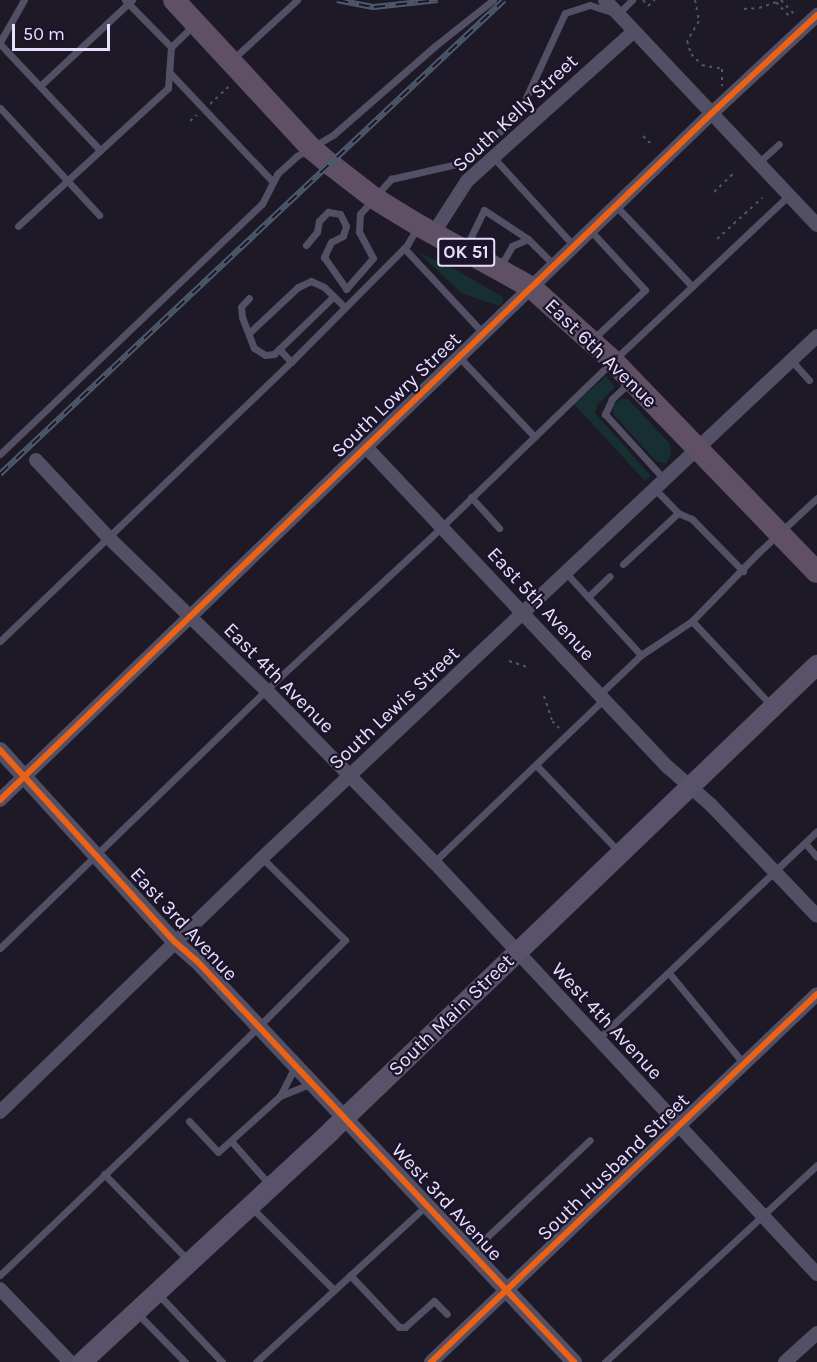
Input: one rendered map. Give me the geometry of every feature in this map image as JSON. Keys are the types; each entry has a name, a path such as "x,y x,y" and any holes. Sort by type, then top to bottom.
{"highway":[{"name":"East 6th Avenue","path":"174,0 312,149 374,198 426,230 532,288 613,360 817,572"}],"main road":[{"name":"South Main Street","path":"82,1362 345,1118 817,665"}],"street":[{"path":"605,0 817,225"},
{"name":"South Lowry Street","path":"0,800 712,113 817,15"},
{"name":"South Kelly Street","path":"426,230 467,181 634,30"},
{"name":"South Lewis Street","path":"0,1112 262,858 817,336"},
{"name":"East 5th Avenue","path":"366,447 602,697 817,916"},
{"name":"East 4th Avenue","path":"36,460 109,538 266,690 434,862 516,952"},
{"name":"East 3rd Avenue","path":"0,750 176,942 196,960 310,1084 345,1118"},
{"name":"West 4th Avenue","path":"516,952 817,1274"},
{"name":"South Husband Street","path":"431,1362 817,994"},
{"name":"West 3rd Avenue","path":"345,1118 574,1362"},
{"path":"0,1289 70,1362"},
{"path":"785,1362 817,1333"}],"lane":[{"path":"24,0 0,43 100,150"},
{"path":"230,62 297,0"},
{"path":"0,454 262,204 277,174 297,156 333,135 435,46 493,0"},
{"path":"306,245 317,232 319,221 328,212 340,214 346,226 343,236 332,242 324,257 346,289 373,258 359,232 360,214 391,179 466,162 518,115 565,13 590,5 618,14 632,0"},
{"path":"40,86 129,1 171,47"},
{"path":"18,226 168,88 171,47 195,24"},
{"path":"169,72 273,182"},
{"path":"0,108 99,215"},
{"path":"758,163 779,144"},
{"path":"493,157 575,247"},
{"path":"0,948 266,690 789,195"},
{"path":"616,206 692,286"},
{"path":"464,251 484,210 528,239 555,266"},
{"path":"0,641 291,362 404,248 426,230"},
{"path":"591,231 645,290 591,341"},
{"path":"498,270 512,246 528,239"},
{"path":"404,248 484,333"},
{"path":"249,333 298,287 311,281 324,287 345,307"},
{"path":"249,298 242,308 242,317 254,348 265,355 274,354 334,296"},
{"path":"279,349 291,362"},
{"path":"459,357 535,437"},
{"path":"791,360 809,380"},
{"path":"632,380 612,399 605,414 659,484 678,513 692,519 743,571"},
{"path":"471,498 499,528"},
{"path":"434,862 566,735 641,655 692,621 758,553 817,498"},
{"path":"623,564 678,513"},
{"path":"566,573 641,655"},
{"path":"588,597 610,576"},
{"path":"692,621 773,706"},
{"path":"536,765 620,853"},
{"path":"598,1039 817,831"},
{"path":"805,843 817,857"},
{"path":"0,1275 244,1041 256,1026 345,940 262,858"},
{"path":"669,973 744,1064"},
{"path":"189,1121 218,1152 280,1096 295,1067"},
{"path":"280,1096 310,1084"},
{"path":"471,1252 590,1140"},
{"path":"231,1141 271,1186"},
{"path":"605,1362 817,1165"},
{"path":"104,1174 190,1262"},
{"path":"256,1362 427,1205"},
{"path":"250,1206 334,1290"},
{"path":"350,1275 399,1327 405,1327 434,1301 447,1314"},
{"path":"156,1293 222,1362"},
{"path":"136,1312 185,1362"}],"path":[{"path":"643,0 648,6 655,0"},
{"path":"695,0 699,21 687,41 691,54 702,65 722,69 722,86"},
{"path":"781,0 794,14"},
{"path":"744,9 759,8 776,2 791,18"},
{"path":"643,136 650,143"},
{"path":"714,192 736,171"},
{"path":"717,239 762,198"},
{"path":"509,662 528,667"},
{"path":"544,696 552,721 566,735"}],"green space":[{"path":"418,252 460,272 503,297 503,302 499,306 461,293"},
{"path":"606,376 615,387 598,404 595,413 651,476 645,481 574,404"},
{"path":"620,399 628,399 670,444 671,454 666,464 656,461 613,414 613,406"}],"railway":[{"path":"337,0 374,7 438,0"},
{"path":"0,474 504,0"}],"cycle path":[{"path":"0,800 712,113 817,15"},
{"path":"0,750 175,942 196,960 574,1362"},
{"path":"431,1362 817,994"}]}
